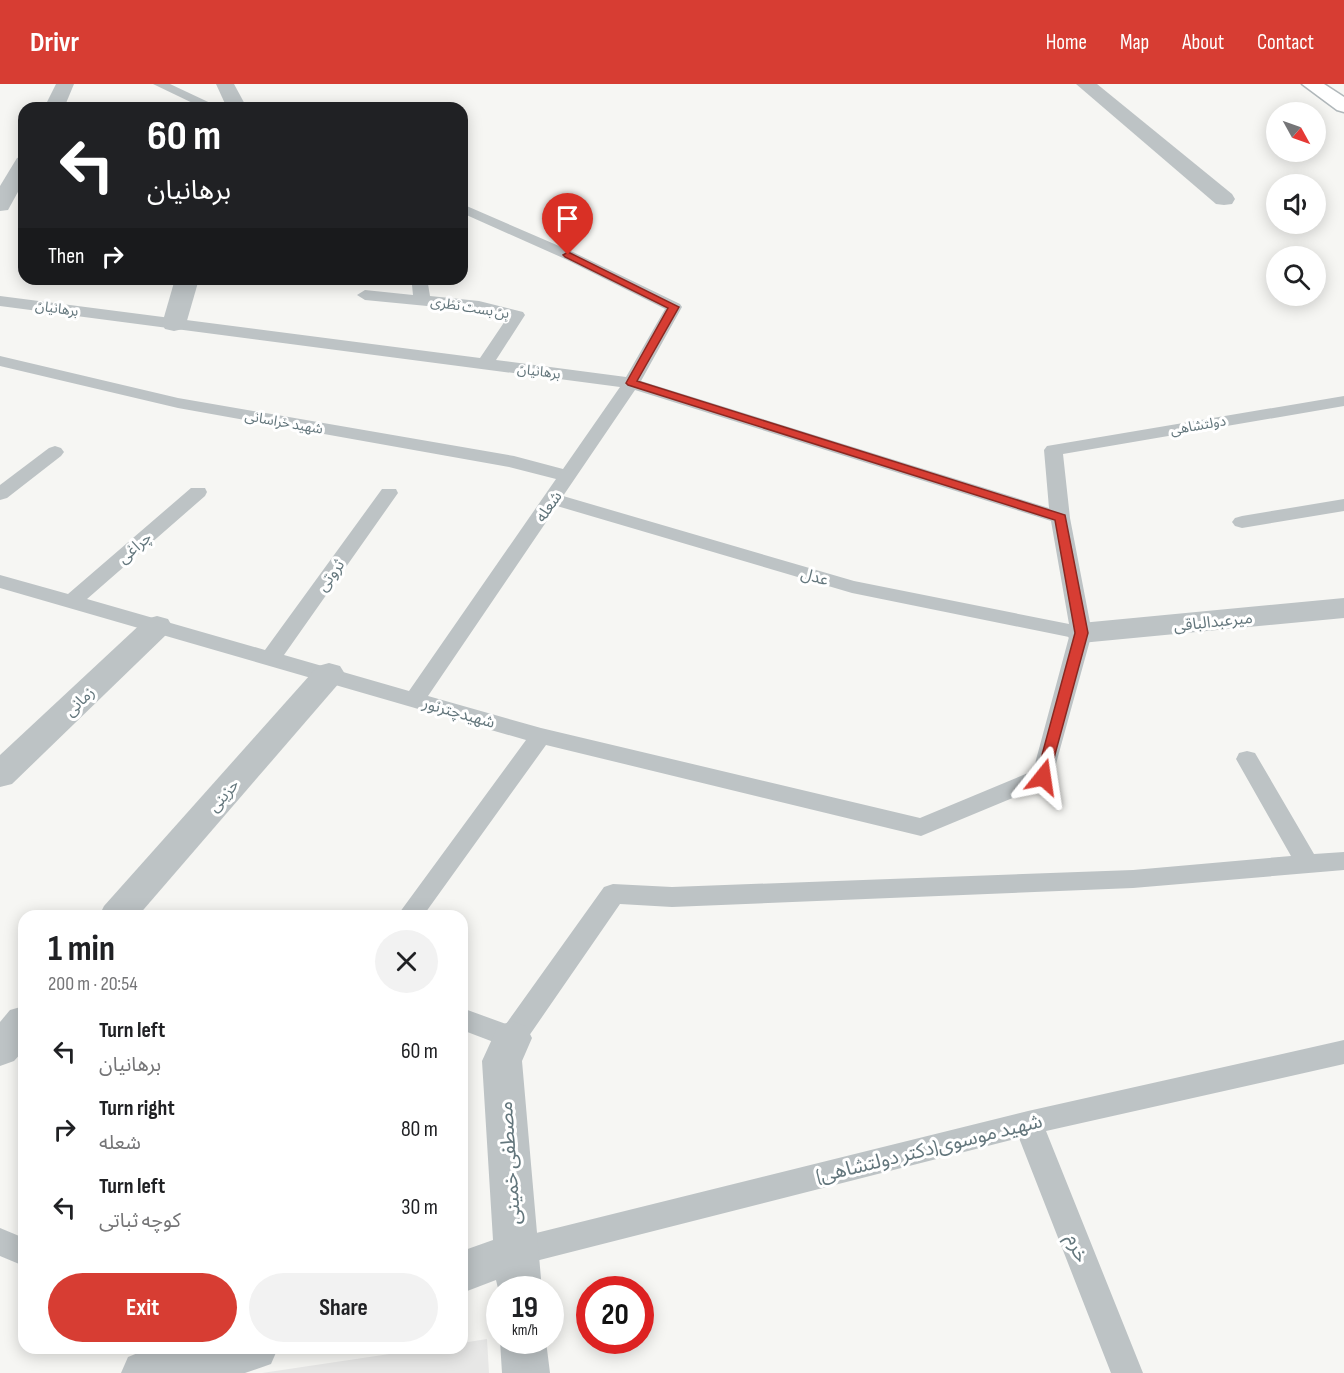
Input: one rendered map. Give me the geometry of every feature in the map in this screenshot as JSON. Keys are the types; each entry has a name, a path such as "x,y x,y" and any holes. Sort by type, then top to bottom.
{"main road":[{"path":"1311,84 1344,106"}],"street":[{"path":"57,102 65,84"},
{"path":"225,84 234,102"},
{"path":"1085,84 1224,199"},
{"path":"0,206 18,173"},
{"path":"174,324 185,285"},
{"name":"میرعبدالباقی","path":"1082,633 1344,608"},
{"name":"زمانی","path":"0,776 157,626"},
{"name":"حزینی","path":"122,910 329,674"},
{"path":"0,1049 18,1029"},
{"name":"مصطفی خمینی","path":"512,1038 502,1061 517,1271"},
{"path":"468,1272 517,1271"},
{"path":"145,1373 229,1354"},
{"path":"524,1354 526,1373"}],"lane":[{"path":"159,84 200,102"},
{"name":"شعله","path":"415,699 631,383 674,307 568,255 468,211"},
{"path":"420,285 422,300"},
{"name":"بن بست نظری","path":"364,295 479,306 518,315 485,364"},
{"name":"برهانیان","path":"0,301 631,383 1060,518"},
{"name":"شهید خراسانی","path":"0,361 178,403 514,462 569,476"},
{"name":"دولتشاهی","path":"1060,518 1053,450 1344,401"},
{"path":"0,494 55,452"},
{"name":"چراغی","path":"71,602 198,492"},
{"name":"ثروتی","path":"271,657 389,494"},
{"name":"عدل","path":"553,499 852,587 1082,633"},
{"path":"1242,522 1344,505"},
{"path":"1060,518 1082,633"},
{"name":"شهیدچترنور","path":"0,581 541,736 921,827 1043,777 1082,633"},
{"path":"412,910 541,736"},
{"path":"1247,759 1307,863"},
{"path":"468,1021 512,1038 613,894 672,897 1133,879 1344,861"},
{"name":"شهید موسوی(دکتر دولتشاهی)","path":"517,1271 1028,1123 1344,1052"},
{"name":"خرم","path":"1028,1123 1127,1373"},
{"path":"0,1242 18,1250"}],"shaded area":[{"path":"486,1339 489,1373 262,1373 389,1354 468,1354 468,1342"}],"route":[{"path":"568,255 674,307 631,383 1060,518 1082,633 1043,777"}]}
